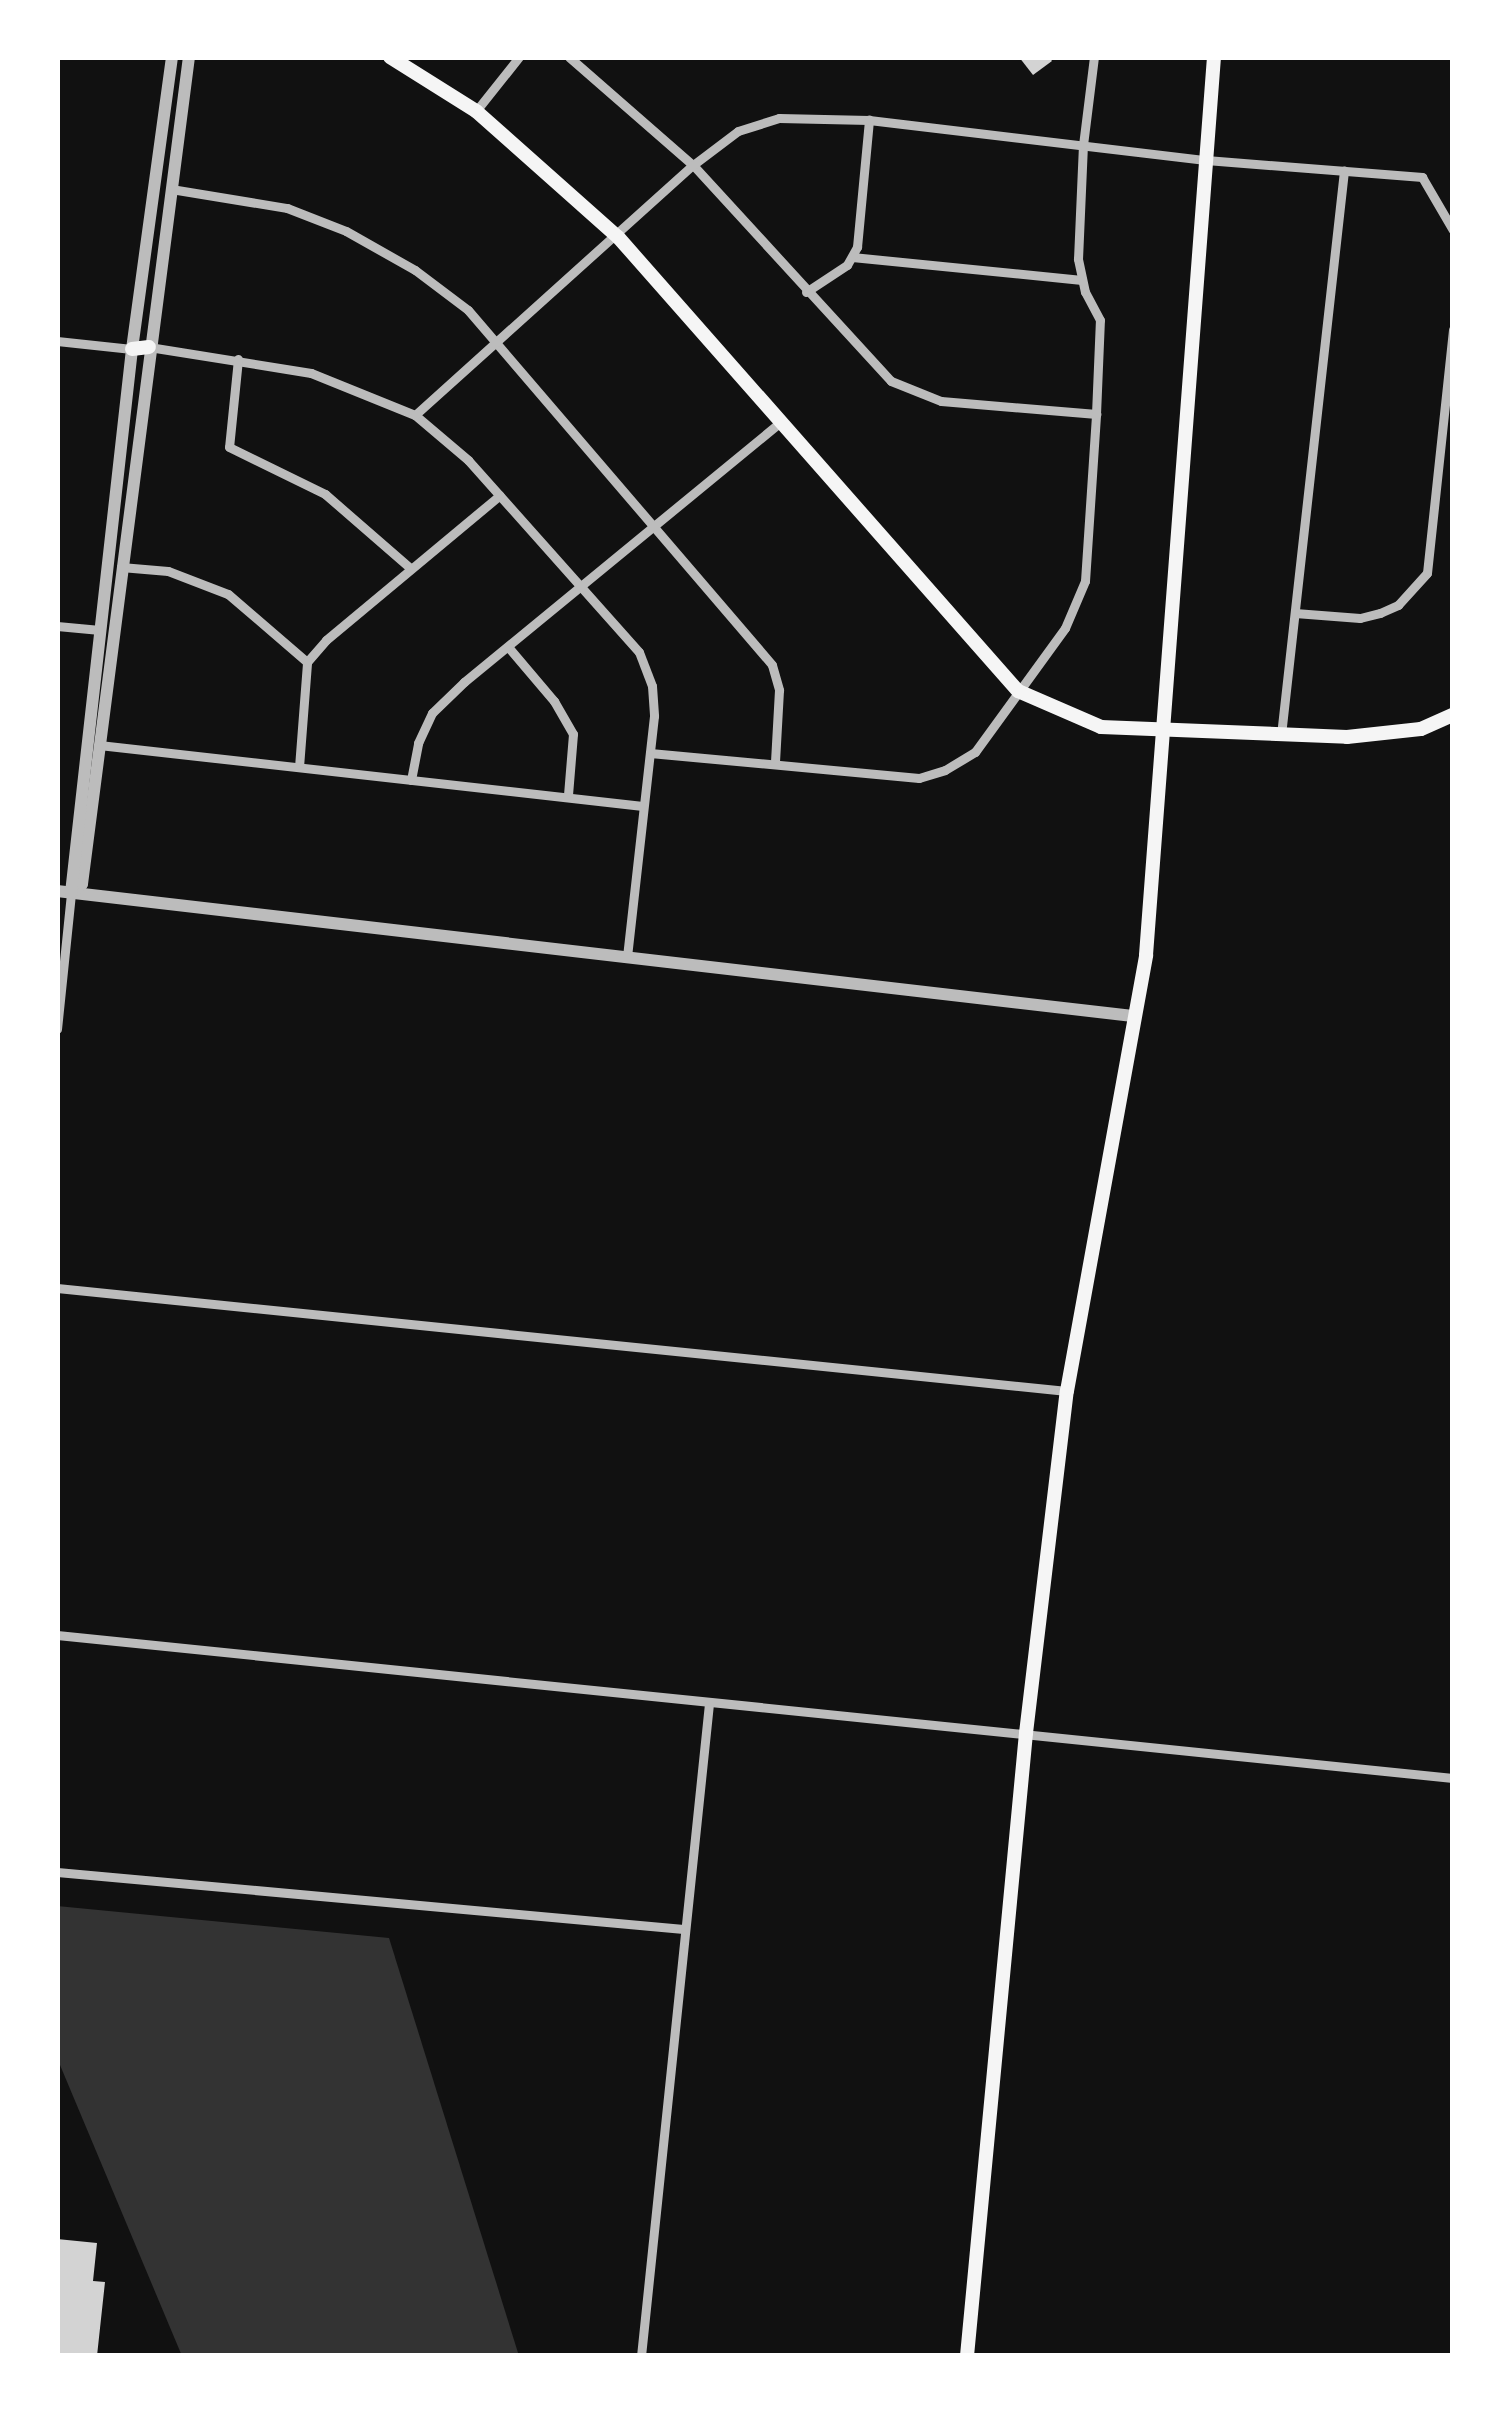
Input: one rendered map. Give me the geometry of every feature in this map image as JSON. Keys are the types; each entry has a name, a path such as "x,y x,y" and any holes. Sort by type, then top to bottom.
{"main road":[{"path":"390,57 476,111 618,237 1018,691 1101,727 1387,734 1453,716"},
{"path":"967,2356 1026,1733 1067,1391 1146,955 1214,57"},
{"path":"132,349 149,347"}],"street":[{"path":"57,1029 64,892 172,57"},
{"path":"64,892 82,884 189,57"},
{"path":"476,111 519,57"},
{"path":"569,57 693,165 891,381 940,401 1096,414"},
{"path":"650,753 920,778 975,752 1080,600 1100,320 1078,259 1083,145 1094,57"},
{"path":"415,415 693,165 738,131 779,118 869,120 1206,160 1422,178 1432,185 1453,230"},
{"path":"851,257 869,120"},
{"path":"1281,735 1344,171"},
{"path":"171,189 286,208 346,231 415,270 468,310 772,665 779,690 775,761"},
{"path":"806,292 851,257 1082,280"},
{"path":"1295,613 1360,618 1380,613 1398,604 1426,573 1453,329"},
{"path":"57,340 132,349"},
{"path":"149,347 311,373 415,415 500,495 580,591 639,652 652,686 650,753 627,957"},
{"path":"238,358 229,447 325,494 410,568"},
{"path":"412,780 418,743 432,713 781,422"},
{"path":"299,767 307,662 410,568 500,495"},
{"path":"121,567 168,571 228,594 307,662"},
{"path":"57,626 100,630"},
{"path":"509,649 554,701 573,734 568,795"},
{"path":"99,745 643,806"},
{"path":"64,892 1133,1016"},
{"path":"57,1288 1067,1391"},
{"path":"57,1635 1453,1778"},
{"path":"641,2356 709,1703"},
{"path":"57,1872 683,1928"}],"shaded area":[{"path":"57,1906 389,1938 519,2356 182,2356 60,2065"}],"building":[{"path":"1019,57 1049,57 1052,61 1033,75"},
{"path":"57,2239 97,2243 93,2281 105,2282 97,2356 57,2356"}]}
